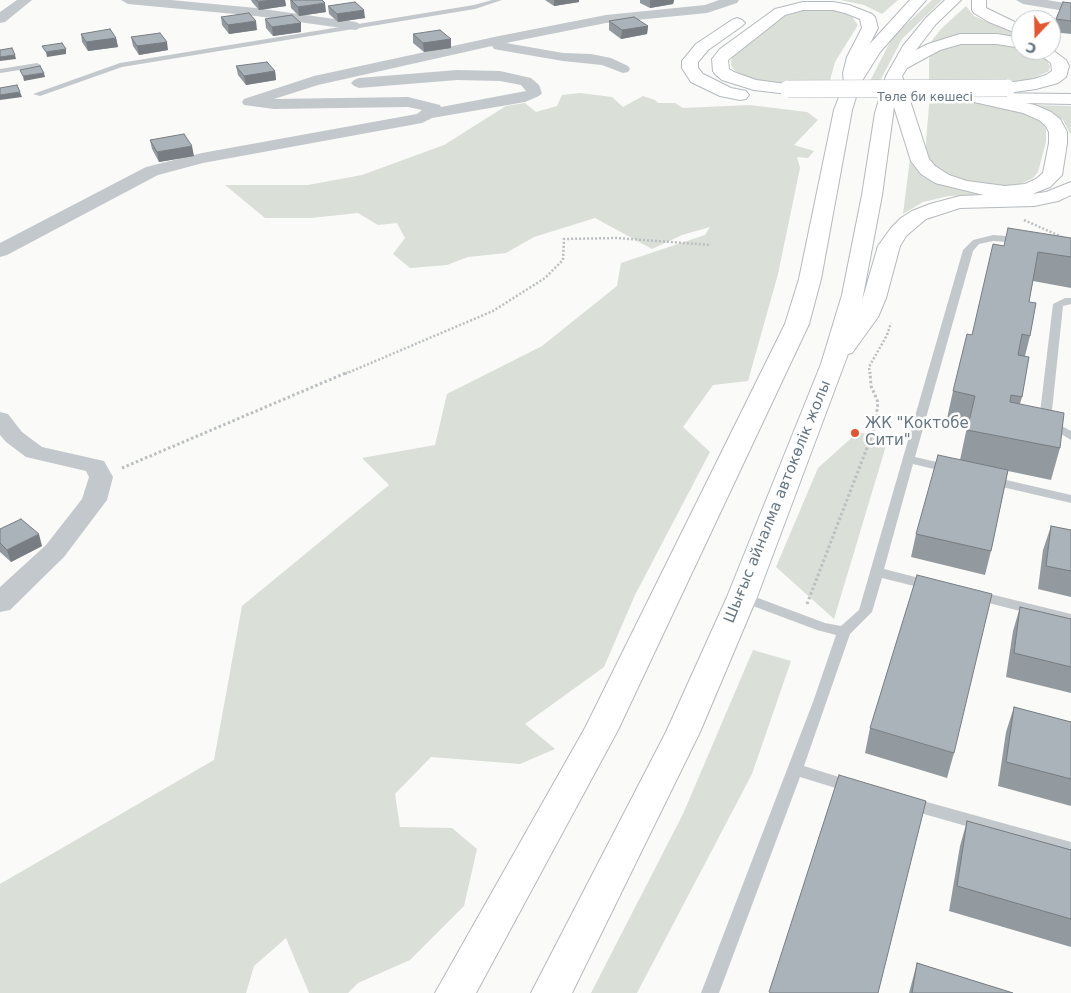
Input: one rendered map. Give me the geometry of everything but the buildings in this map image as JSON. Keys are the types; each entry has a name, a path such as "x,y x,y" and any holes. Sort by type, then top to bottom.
{"main road":[{"path":"455,988 601,730 797,324 810,279 843,110 852,84 873,50 902,16 919,0"},
{"name":"Шығыс айналма автокөлік жолы","path":"551,993 684,732 742,597 833,364 853,295 872,195 884,112 896,72 909,49 931,21 954,0"},
{"path":"979,0 979,10 1011,26"},
{"path":"783,94 728,76 721,70 720,59 726,52 780,12 803,6 833,6 854,11 867,17 870,28 855,57 851,73 852,84"},
{"path":"747,16 702,47 690,61 690,68 697,78 726,92 742,96 783,94"},
{"path":"980,98 1029,109 1045,116 1054,123 1058,132 1058,143 1052,175 1043,183 1029,189 1005,192 986,190 942,179 928,170 920,161 896,72 919,54 946,43 969,39 997,39 1011,41"},
{"path":"1007,88 1036,84 1052,79 1060,73 1061,66 1058,60"},
{"name":"Төле би көшесі","path":"783,94 1007,88 1071,90"},
{"name":"Төле би көшесі","path":"783,94 1071,99"},
{"path":"833,364 867,317 875,298 890,246 898,232 908,222 919,215 937,208 960,202 1034,200 1051,197 1071,188"}],"street":[{"path":"0,19 25,0"},
{"path":"128,0 186,7 256,12 356,26"},
{"path":"0,251 152,171 202,158 422,118 434,108 408,102 274,104 250,102 314,80 606,19 707,10 732,0"},
{"path":"1023,0 1071,8"},
{"path":"487,43 506,48 591,58 606,61 623,69"},
{"path":"314,80 338,83 383,82 457,75 500,76 526,81 531,85 534,93 525,97 427,114"},
{"path":"0,419 14,437 34,452 96,466 101,477 94,500 55,551 0,603"}],"lane":[{"path":"37,94 120,65 475,7 500,0"},
{"path":"0,71 37,65"},
{"path":"710,993 844,632 865,612 968,250 976,242 993,238 1034,242"},
{"path":"1071,301 1058,304 1045,421 1071,436"},
{"path":"909,459 1071,499"},
{"path":"877,572 945,588"},
{"path":"964,593 1071,619"},
{"path":"742,597 822,627 844,632"},
{"path":"794,770 864,790"},
{"path":"892,798 1071,849"}],"path":[{"path":"1018,217 1071,241"},
{"path":"101,477 493,311 545,278 563,260 564,239 617,238 711,245"},
{"path":"805,610 875,427 878,402 870,386 869,367 887,335 893,316"}],"shaded area":[{"path":"840,0 898,0 882,14 864,5"},
{"path":"932,0 942,0 902,39 880,81 870,81 892,38"},
{"path":"966,6 974,16 1011,32 1011,39 955,36 930,43 941,29"},
{"path":"808,9 839,11 852,17 858,25 835,62 829,84 759,82 735,71 731,65 732,56 782,17"},
{"path":"980,41 1011,45 1011,60 1047,60 1050,66 1049,71 1032,79 1006,83 974,84 982,104 1002,106 1025,112 1039,119 1046,128 1046,142 1038,172 1033,178 1012,186 980,185 949,177 927,161 925,153 929,106 929,59 932,53 950,45"},
{"path":"580,93 612,97 623,107 643,96 658,103 675,103 683,108 750,105 807,112 818,120 794,145 814,151 808,158 797,157 800,168 778,274 748,381 713,385 683,427 710,452 635,595 604,667 525,724 555,749 520,764 431,757 395,794 400,827 452,828 477,849 464,906 410,960 358,983 348,993 309,993 286,938 254,966 246,993 0,993 0,884 214,760 242,606 389,485 362,458 435,445 447,394 542,346 617,286 621,263 705,235 710,227 682,235 652,249 595,218 534,237 506,253 468,257 447,265 410,268 393,254 405,238 397,223 378,225 358,213 311,218 265,218 225,185 308,185 362,175 444,145 506,106 525,103 536,112 557,106 562,95"},
{"path":"1032,105 1071,106 1071,135 1063,120 1042,108"},
{"path":"910,159 921,174 941,184 981,195 949,196 923,202 903,214"},
{"path":"858,432 888,439 834,619 776,567 818,468"},
{"path":"753,650 791,661 752,774 637,993 591,993 683,814"}],"place":[{"name":"ЖК \"Коктобе Сити\"","path":"855,433"}]}
